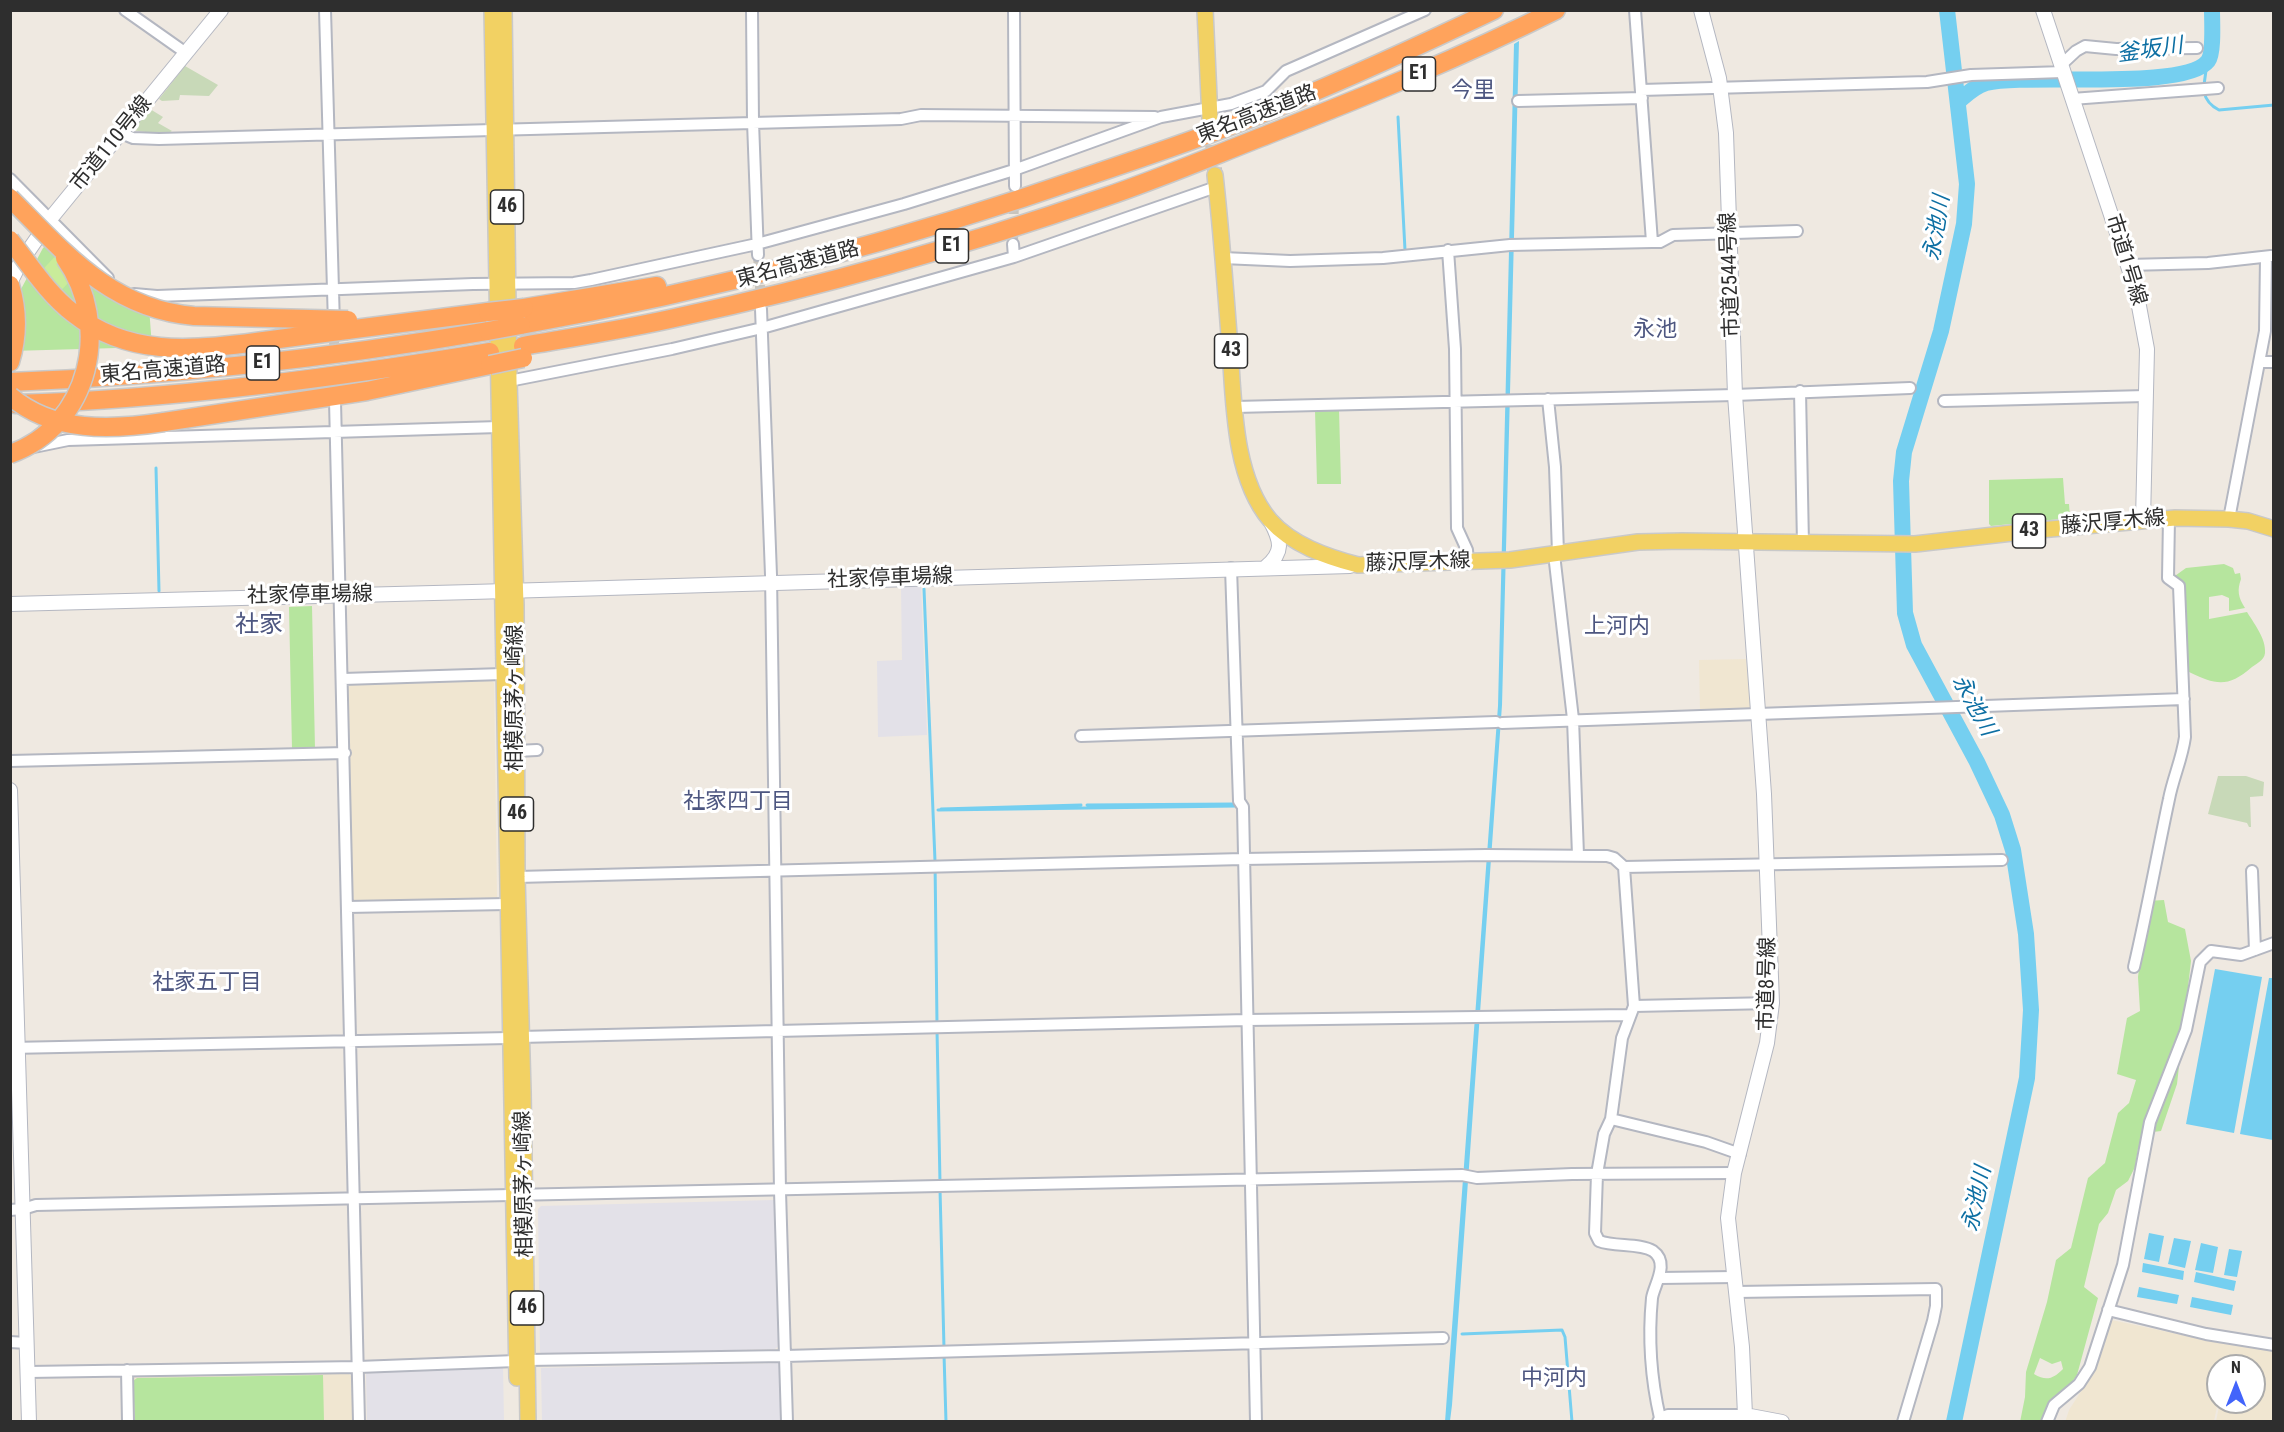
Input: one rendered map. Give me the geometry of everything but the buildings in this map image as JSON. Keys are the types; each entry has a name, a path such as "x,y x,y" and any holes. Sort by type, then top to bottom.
{"highway":[{"name":"東名高速道路","path":"10,382 134,375 307,359 488,331 522,316 672,295 868,245 1028,197 1213,119 1278,107 1494,10"},
{"name":"東名高速道路","path":"10,404 139,397 329,378 490,358 677,318 818,284 946,248 1107,196 1370,95 1505,36 1556,10"},
{"path":"10,198 94,277 117,293 160,311 343,330"},
{"path":"10,453 42,438 63,416 78,392 88,368 91,328 86,302 69,263 52,239"},
{"path":"10,240 46,286 71,312 100,331 133,344 165,349 200,349 343,330 394,319 488,311 522,316"},
{"path":"10,284 16,318 15,342 10,362"},
{"path":"10,396 42,416 69,424 120,428 368,391 490,358"}],"main road":[{"name":"相模原茅ヶ崎線","path":"492,10 500,130"},
{"name":"相模原茅ヶ崎線","path":"504,10 500,130 502,283 499,427 516,751 515,1037"},
{"path":"1205,10 1213,119"},
{"name":"藤沢厚木線","path":"1216,181 1235,407 1242,456 1248,479 1255,496 1270,520 1294,539 1319,553 1358,566 1505,560 1638,542 1915,544 2169,518 2229,519 2248,521 2274,529"},
{"name":"相模原茅ヶ崎線","path":"502,283 509,381 508,591 503,674 507,904 515,1037 522,1360 528,1422"},
{"name":"相模原茅ヶ崎線","path":"517,1422 522,1360"}],"street":[{"path":"125,10 186,53"},
{"name":"市道110号線","path":"10,284 20,263 51,218 221,10"},
{"path":"325,10 333,288 343,330"},
{"path":"752,10 758,255"},
{"path":"1014,10 1014,186"},
{"path":"121,133 133,138 159,139 902,118 921,115 1213,119 1231,104 1266,91 1286,71 1425,10"},
{"path":"1635,10 1652,242"},
{"name":"市道2544号線","path":"1701,10 1721,88 1726,133 1735,394 1746,542"},
{"name":"市道1号線","path":"2043,10 2128,265 2140,308 2148,349 2143,520"},
{"path":"2066,80 2076,51 2085,46 2116,49 2197,48"},
{"path":"1518,101 1721,88 1927,82 1946,77 1969,76 2209,89"},
{"path":"10,179 51,218 100,271 116,285 132,294 157,296 333,288 574,283 757,244 904,204 1014,170 1161,117"},
{"path":"509,381 672,349 762,328 1014,257 1216,181"},
{"path":"1223,258 1290,261 1372,258 1512,244 1660,242 1673,235 1797,231"},
{"path":"1013,244 1014,257"},
{"path":"1448,250 1453,302 1457,401 1458,528 1467,550 1468,561"},
{"path":"2128,265 2208,263 2270,257 2267,311 2229,519"},
{"path":"761,309 771,583 780,1191 787,1422"},
{"path":"2259,362 2274,362"},
{"path":"1235,407 1910,388"},
{"path":"1800,391 1803,544"},
{"path":"1944,401 2146,396"},
{"path":"1548,399 1556,467 1556,554 1573,719 1578,855"},
{"path":"335,401 359,1422"},
{"path":"10,453 68,440 499,427"},
{"path":"2134,967 2185,737 2179,586 2168,578 2169,518"},
{"path":"1266,567 1277,556 1279,546 1270,520"},
{"path":"1290,567 1300,555 1294,539"},
{"name":"市道8号線","path":"1744,1418 1742,1347 1728,1218 1734,1173 1767,1042 1772,1003 1767,864 1746,542"},
{"name":"社家停車場線","path":"10,604 1358,566"},
{"path":"1231,568 1239,801 1243,807 1256,1422"},
{"path":"343,679 503,674"},
{"path":"1081,736 2184,699"},
{"path":"516,751 537,750"},
{"path":"10,761 345,753"},
{"path":"10,790 17,1210 27,1343 29,1422"},
{"path":"517,878 1243,859 1489,855 1578,855 1614,858 1624,867 2002,860"},
{"path":"1624,867 1633,978 1631,1010 1622,1038 1611,1119 1604,1134 1597,1174 1596,1237 1605,1243 1651,1250 1659,1259 1660,1278 1654,1289 1651,1351 1652,1385 1659,1420 1668,1415 1782,1422"},
{"path":"2252,871 2256,950"},
{"path":"348,907 507,904"},
{"path":"2047,1422 2054,1405 2079,1384 2090,1367 2123,1265 2150,1122 2186,1030 2200,962 2211,951 2241,956 2274,943"},
{"path":"14,1048 1247,1020 1476,1018 1772,1003"},
{"path":"1611,1119 1706,1142 1740,1154"},
{"path":"17,1210 36,1205 354,1197 780,1191 1466,1175 1477,1178 1734,1173"},
{"path":"1660,1278 1735,1277"},
{"path":"1736,1292 1936,1289 1934,1321 1903,1422"},
{"path":"2108,1310 2206,1335 2274,1345"},
{"path":"28,1372 358,1367 522,1360 1254,1345 1443,1338"},
{"path":"10,1342 27,1343"},
{"path":"127,1370 128,1422"}],"shaded area":[{"path":"921,586 927,735 878,737 877,661 902,660 901,587"},
{"path":"1746,659 1751,708 1700,710 1699,660"},
{"path":"491,680 494,683 497,898 495,901 354,904 351,901 347,688 352,683"},
{"path":"773,1200 776,1202 780,1345 775,1349 543,1355 540,1352 538,1209 541,1206"},
{"path":"2107,1319 2187,1336 2273,1350 2273,1421 2216,1421 2217,1414 2266,1414 2266,1354 2206,1354 2206,1414 2215,1414 2214,1421 2065,1422 2069,1410 2096,1368"},
{"path":"780,1363 781,1421 542,1421 541,1368"},
{"path":"503,1367 504,1421 367,1421 366,1374 370,1369"},
{"path":"348,1373 351,1376 353,1421 132,1421 131,1380 136,1376"}],"green space":[{"path":"185,66 218,85 209,96 180,95 179,100 162,101 159,99"},
{"path":"150,109 163,117 158,123 172,131 165,135 132,130"},
{"path":"55,236 149,307 152,347 11,351 20,291 43,248"},
{"path":"60,251 81,269 55,297 34,279"},
{"path":"1339,409 1341,484 1317,484 1315,410"},
{"path":"2063,478 2065,504 2069,504 2070,518 1991,526 1989,524 1989,480"},
{"path":"2224,564 2233,568 2235,574 2240,573 2239,594 2245,608 2229,611 2229,598 2222,595 2209,597 2209,619 2247,612 2261,635 2265,653 2262,660 2244,674 2229,681 2214,682 2189,672 2183,654 2172,578 2186,568"},
{"path":"312,606 315,749 292,749 289,607"},
{"path":"2218,776 2246,776 2264,782 2263,796 2250,797 2251,827 2247,823 2208,814"},
{"path":"2164,900 2168,922 2185,929 2191,961 2177,1084 2161,1131 2145,1133 2138,1149 2135,1167 2128,1181 2116,1190 2108,1213 2099,1224 2084,1287 2098,1298 2077,1375 2045,1421 2020,1422 2025,1397 2026,1372 2047,1302 2056,1260 2071,1248 2088,1178 2105,1163 2118,1113 2129,1103 2136,1080 2117,1074 2127,1018 2140,1011 2138,977 2147,901","holes":["2040,1358 2052,1364 2061,1361 2063,1369 2050,1378 2034,1374"]},
{"path":"323,1375 324,1421 135,1421 133,1381 137,1378"}],"water":[{"path":"1519,41 1502,705 1452,1405 1450,1421 1445,1422 1498,706 1514,44"},
{"path":"2215,969 2262,977 2234,1133 2186,1124"},
{"path":"2269,978 2274,978 2273,1140 2240,1134"},
{"path":"2149,1233 2164,1236 2159,1262 2144,1259"},
{"path":"2174,1238 2191,1241 2185,1268 2168,1264"},
{"path":"2201,1243 2218,1247 2213,1273 2195,1270"},
{"path":"2229,1249 2242,1251 2237,1277 2224,1275"},
{"path":"2143,1263 2184,1271 2183,1280 2142,1272"},
{"path":"2196,1272 2236,1281 2234,1291 2194,1282"},
{"path":"2139,1287 2179,1295 2177,1304 2137,1297"},
{"path":"2192,1297 2233,1305 2231,1315 2190,1307"}],"waterway":[{"name":"永池川","path":"1947,10 1967,184 1964,224 1941,331 1904,452 1901,481 1905,613 1914,645 1977,762 2002,815 2013,850 2026,934 2031,1010 2027,1078 1954,1422"},
{"name":"釜坂川","path":"1959,101 1975,88 1986,83 2007,80 2139,79 2170,76 2194,70 2208,61 2210,57 2212,10"},
{"path":"2204,85 2207,63"},
{"path":"2204,92 2209,103 2219,110 2274,105"},
{"path":"1398,117 1405,250"},
{"path":"156,468 159,591"},
{"path":"924,589 935,861 937,1024"},
{"path":"1087,805 1235,804"},
{"path":"941,809 1081,805"},
{"path":"938,810 1237,806"},
{"path":"937,1030 940,1183"},
{"path":"940,1189 944,1348"},
{"path":"1462,1334 1562,1330 1565,1337 1572,1422"},
{"path":"944,1354 946,1422"}],"tunnel":[{"path":"1211,122 1215,175"},
{"path":"1013,244 1014,197"},
{"path":"758,255 761,303"},
{"path":"334,339 335,381"}],"district":[{"name":"今里","path":"1473,91"},
{"name":"永池","path":"1655,330"},
{"name":"社家","path":"259,626"},
{"name":"上河内","path":"1617,627"},
{"name":"社家四丁目","path":"738,802"},
{"name":"社家五丁目","path":"207,983"},
{"name":"中河内","path":"1554,1379"}]}
